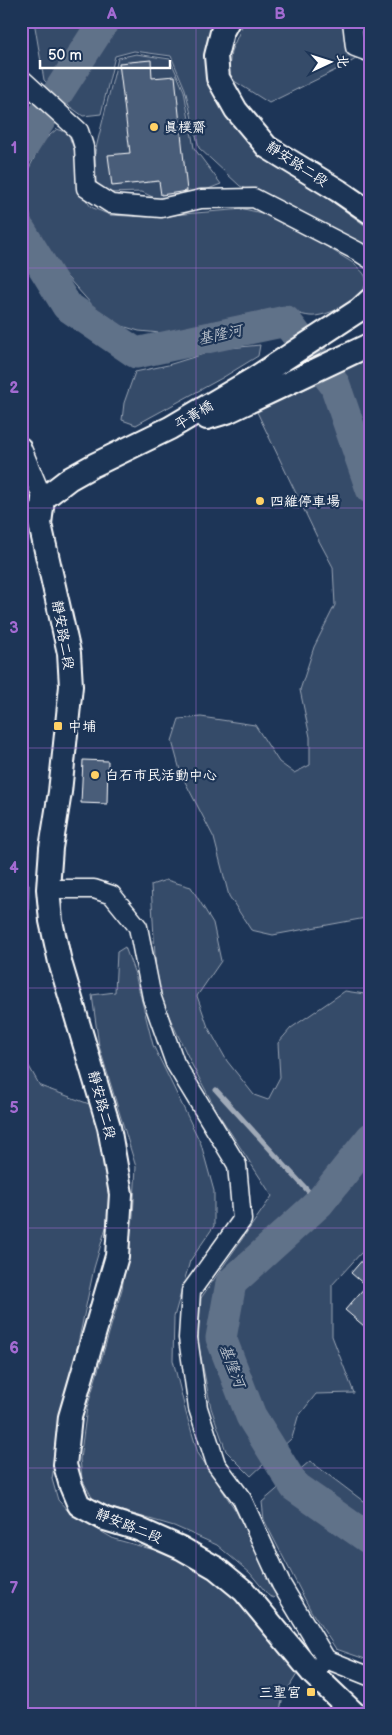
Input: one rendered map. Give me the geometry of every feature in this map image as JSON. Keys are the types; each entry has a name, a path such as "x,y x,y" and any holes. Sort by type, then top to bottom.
{"main road":[{"name":"靜安路二段","path":"228,21 222,32 216,56 218,78 236,110 267,147 371,213"},
{"name":"平菁橋","path":"170,428 255,378 359,310 371,299"},
{"name":"平菁橋","path":"170,428 227,412 371,344"},
{"path":"43,498 69,479 94,465 170,428"},
{"name":"靜安路二段","path":"43,498 40,524 70,653 71,686 60,792 51,848 48,889 51,921 60,962 109,1127 121,1194 116,1256 70,1417 65,1465 71,1486 80,1505 105,1519 138,1529 181,1548 216,1568 244,1592 320,1666 355,1714"}],"street":[{"path":"352,21 355,47 371,53"},
{"path":"22,80 78,131 84,147 86,188 111,204 162,208 201,199 254,198 371,260"},
{"path":"21,446 43,498"},
{"path":"48,889 94,889 112,895 138,928 152,998 175,1063 237,1165 242,1220 191,1291 188,1338 198,1408 216,1464 242,1499 320,1666 371,1677"}],"shaded area":[{"path":"34,21 222,21 210,47 267,155 366,226 371,237 367,243 361,244 240,186 199,148 185,89 171,56 134,51 115,56 101,114 83,116 69,106 44,80"},
{"path":"247,21 371,21 371,50 344,66 269,103 228,77 231,51 243,24"},
{"path":"136,54 170,59 184,91 194,148 221,184 165,203 142,192 105,193 96,182 95,152 118,58"},
{"path":"57,129 68,133 76,155 79,190 91,207 110,215 147,217 244,209 279,217 353,263 366,278 361,293 345,305 326,314 317,316 302,315 280,307 238,324 182,335 139,331 122,326 93,306 58,267 31,220 26,196 28,170 43,141"},
{"path":"260,345 258,356 136,425 122,420 124,403 135,372 168,365 220,349"},
{"path":"371,358 371,917 273,935 251,930 229,896 214,838 181,774 172,741 179,719 201,717 255,725 279,762 294,773 310,765 310,737 300,690 314,647 335,605 333,567 257,412"},
{"path":"21,878 29,885 28,927 21,937"},
{"path":"166,880 191,887 213,923 221,961 197,996 208,1027 227,1061 254,1095 268,1100 280,1077 278,1043 291,1028 345,991 371,995 371,1242 332,1285 332,1336 354,1393 316,1394 298,1417 292,1438 251,1476 226,1451 211,1408 198,1342 201,1298 272,1196 219,1115 192,1065 157,991 151,885"},
{"path":"125,947 135,974 153,1045 201,1144 214,1191 214,1226 190,1261 174,1317 173,1360 198,1453 236,1511 270,1581 276,1596 274,1598 269,1596 250,1573 217,1545 174,1526 94,1501 82,1479 80,1459 87,1408 122,1289 133,1217 136,1167 99,1046 92,995 115,992 117,952"},
{"path":"21,1052 40,1086 92,1105 108,1180 109,1217 94,1268 59,1433 52,1479 58,1500 71,1514 114,1539 162,1552 204,1570 237,1598 299,1671 283,1697 279,1714 21,1714"},
{"path":"310,1461 371,1507 371,1661 336,1649 311,1611 264,1520 262,1502"}],"building":[{"name":"真樸齋","path":"151,60 152,78 175,76 187,191 161,195 159,181 112,186 108,155 130,153 119,63"},
{"name":"白石市民活動中心","path":"83,760 108,761 107,804 81,803"},
{"path":"371,1250 371,1318 364,1326 345,1310 366,1286 351,1273"}],"waterway":[{"name":"基隆河","path":"21,150 104,21"},
{"name":"基隆河","path":"21,231 67,306 136,353 286,321 335,385 371,489"},
{"path":"216,1090 319,1203"},
{"name":"基隆河","path":"371,1138 319,1203 231,1283 221,1338 251,1416 295,1487 371,1540"}],"place":[{"name":"真樸齋","path":"154,127"},
{"name":"四維停車場","path":"260,501"},
{"name":"中埔","path":"58,726"},
{"name":"白石市民活動中心","path":"95,775"},
{"name":"三聖宮","path":"311,1692"}]}
